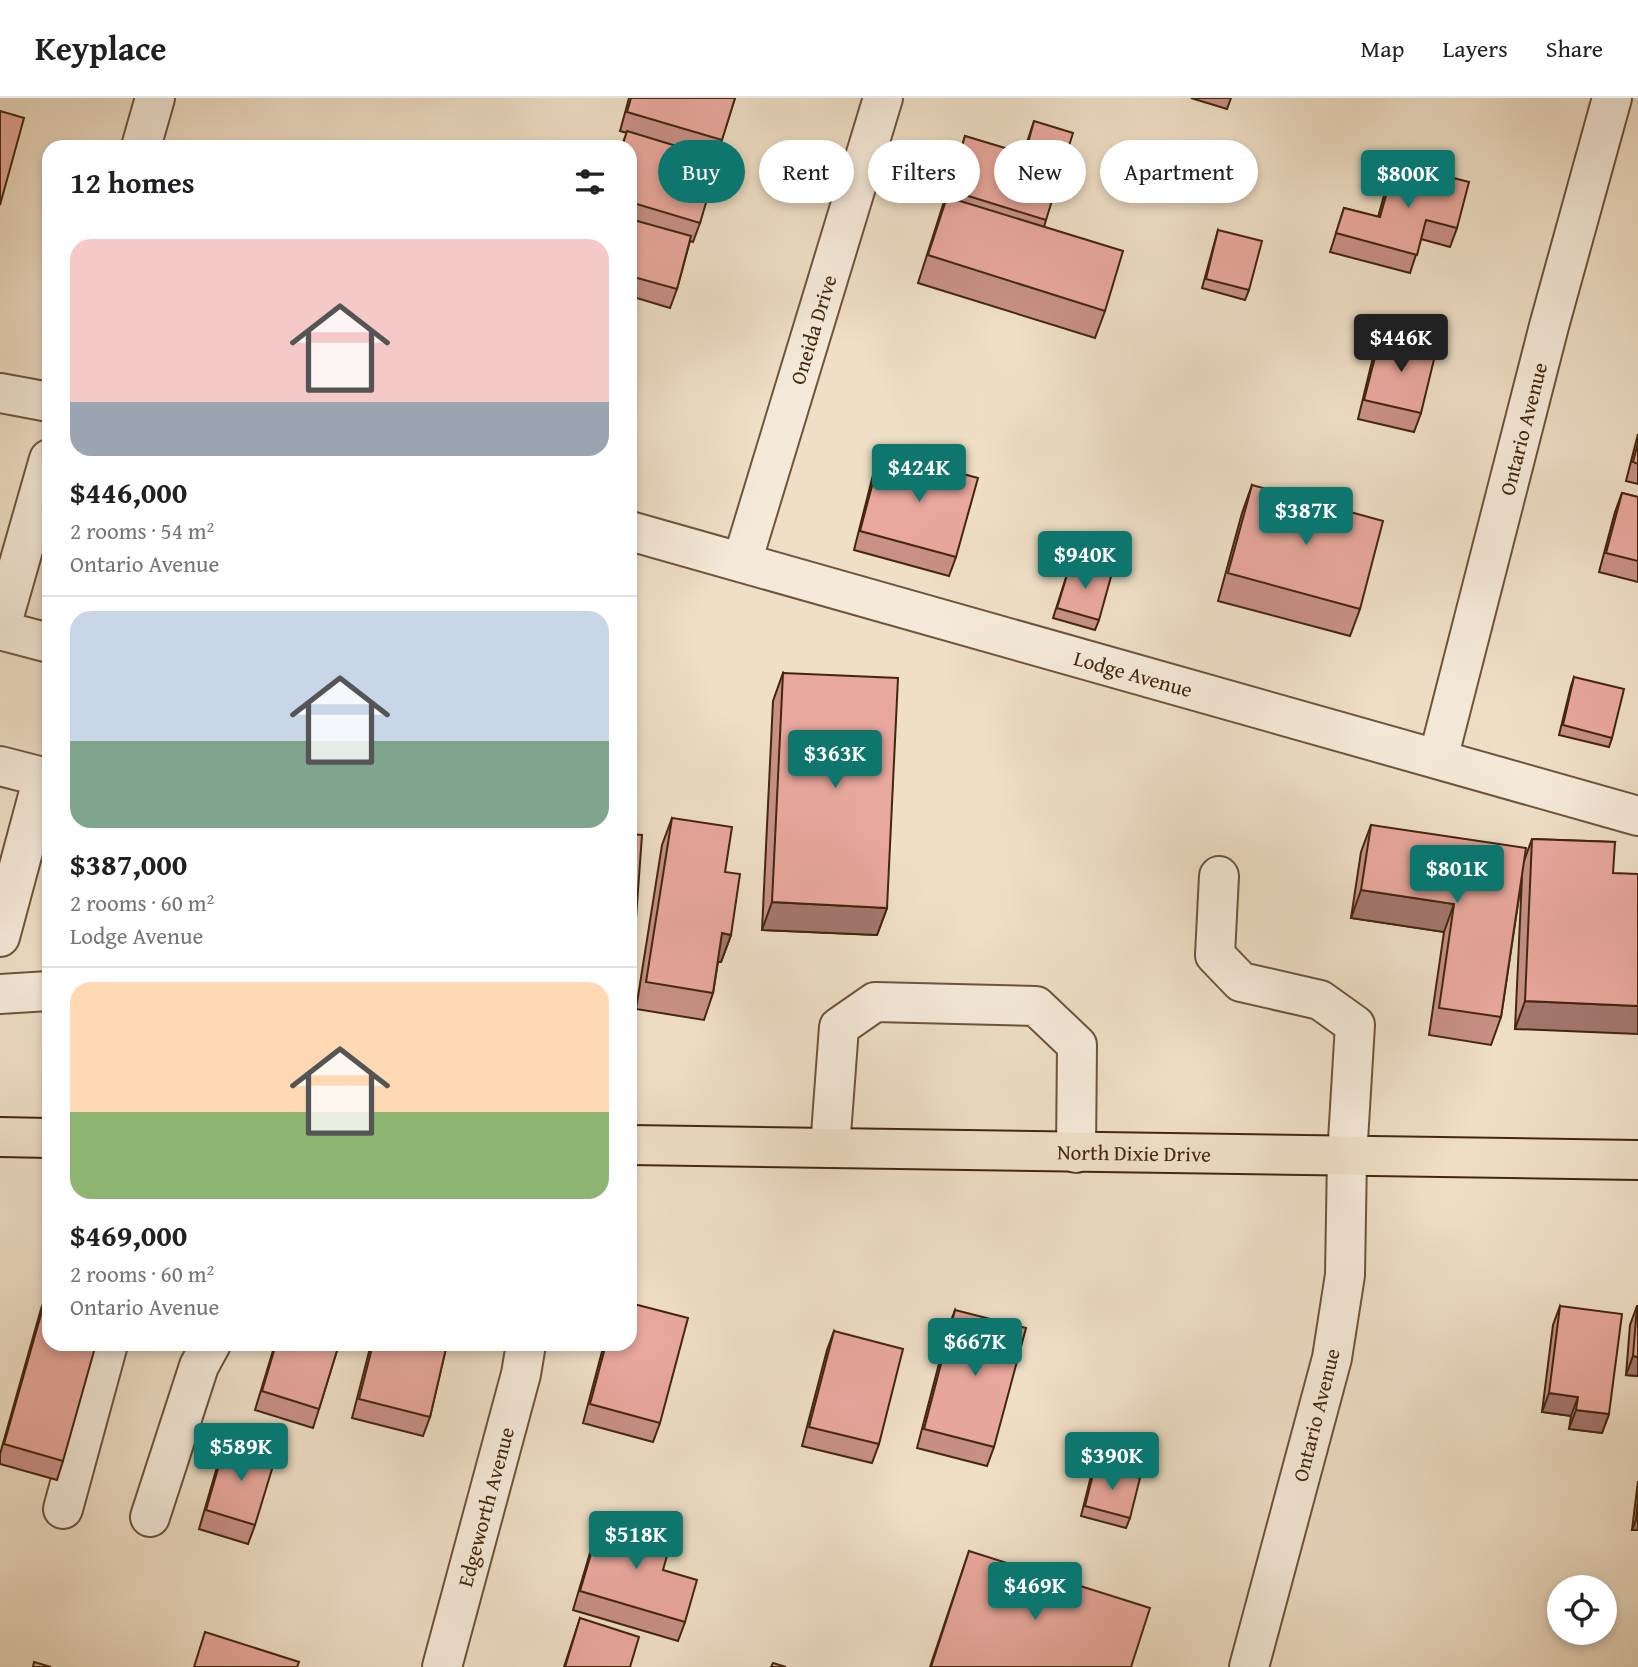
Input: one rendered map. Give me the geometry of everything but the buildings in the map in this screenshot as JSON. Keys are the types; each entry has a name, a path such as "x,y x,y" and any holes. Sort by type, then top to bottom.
{"main road":[{"path":"0,1137 42,1138"},
{"name":"North Dixie Drive","path":"637,1145 1638,1160"}],"street":[{"path":"143,140 155,98"},
{"name":"Oneida Drive","path":"742,562 883,98"},
{"name":"Ontario Avenue","path":"1438,759 1549,326 1612,98"},
{"path":"0,393 42,401"},
{"path":"42,483 0,630 42,641"},
{"name":"Lodge Avenue","path":"637,533 1638,816"},
{"path":"0,765 42,766"},
{"path":"0,937 42,781"},
{"name":"Ontario Avenue","path":"1219,876 1215,955 1241,982 1320,1000 1355,1025 1345,1275 1332,1358 1249,1667"},
{"path":"0,994 42,991"},
{"path":"830,1148 838,1027 875,1002 1036,1006 1077,1045 1076,1153"},
{"path":"63,1509 106,1351"},
{"path":"150,1517 199,1366 207,1351"},
{"name":"Edgeworth Avenue","path":"442,1667 521,1374 525,1351"}]}
